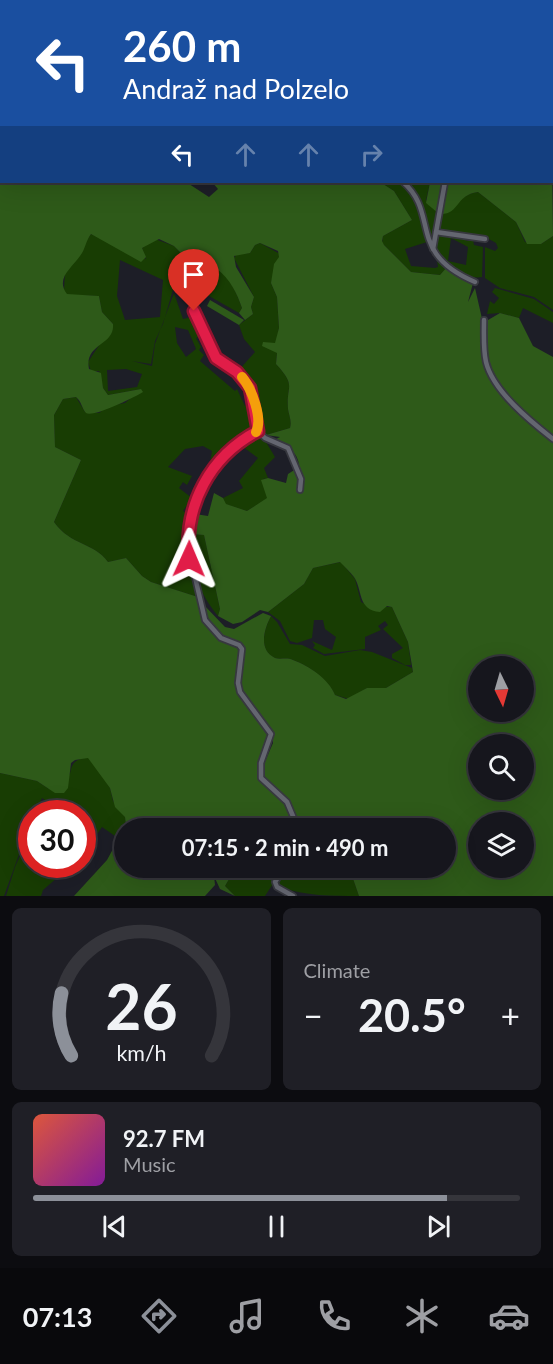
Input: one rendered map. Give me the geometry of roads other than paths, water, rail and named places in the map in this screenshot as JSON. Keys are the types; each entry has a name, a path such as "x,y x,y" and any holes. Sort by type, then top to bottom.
{"street":[{"path":"404,183 417,202 433,252 443,262 475,282"},
{"path":"433,252 445,183"},
{"path":"436,231 485,239"},
{"path":"194,311 216,358 237,372 250,388 258,431 265,438 288,448 301,479 300,490"},
{"path":"484,320 485,361 491,377 526,417 553,439"},
{"path":"258,431 216,462 205,478 190,531 188,547 199,589 201,611 221,638 239,645 242,649 239,687 271,734 269,746 261,763 261,778 287,802 294,818"},
{"path":"278,878 275,882 277,887 293,896"}]}
